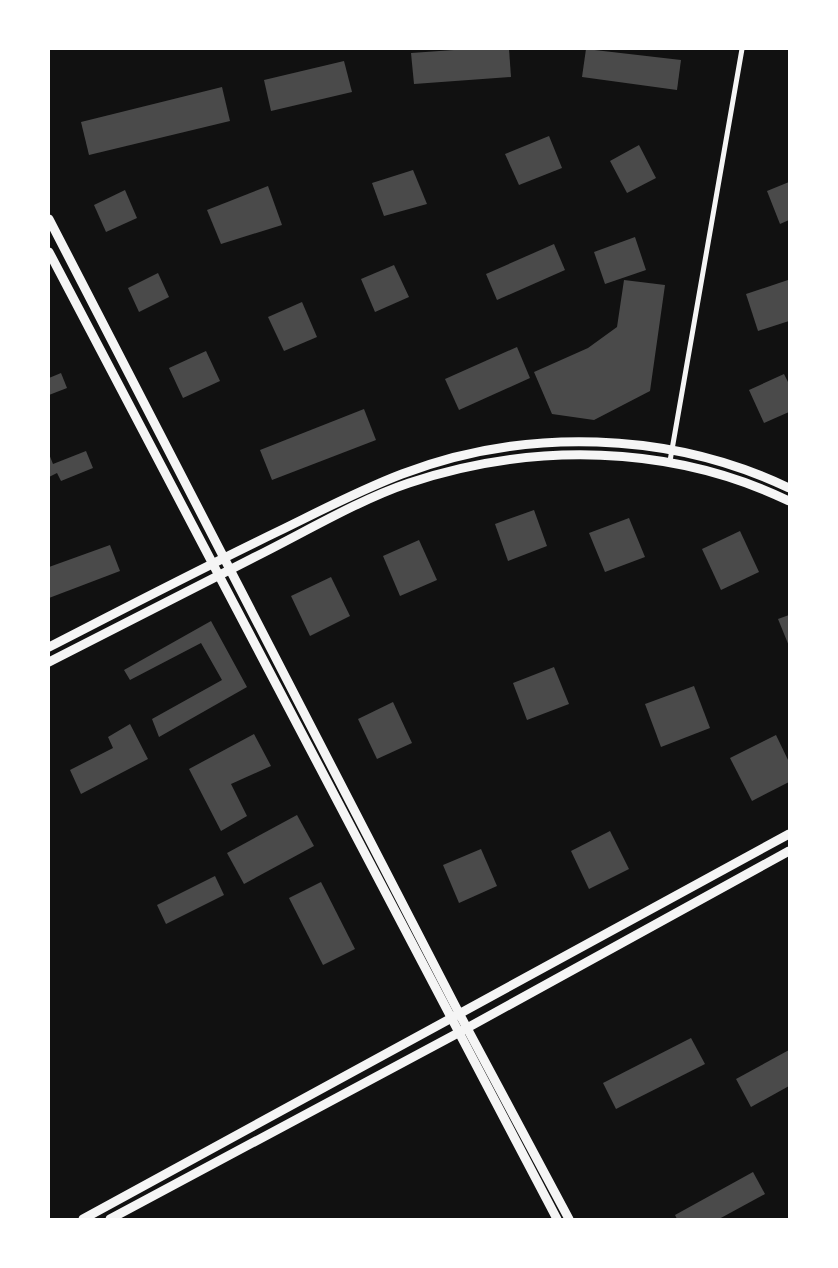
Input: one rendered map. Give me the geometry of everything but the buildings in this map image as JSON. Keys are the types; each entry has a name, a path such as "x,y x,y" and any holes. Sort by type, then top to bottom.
{"street":[{"path":"670,461 742,49"},
{"path":"49,219 466,1027 569,1219"},
{"path":"49,252 557,1219"},
{"path":"49,647 224,557 403,474 465,456 523,444 610,442 673,449 743,469 789,488"},
{"path":"49,662 354,507 407,483 465,466 525,457 582,455 670,461 754,485 789,501"},
{"path":"83,1219 789,834"},
{"path":"110,1219 458,1033 789,851"}]}
